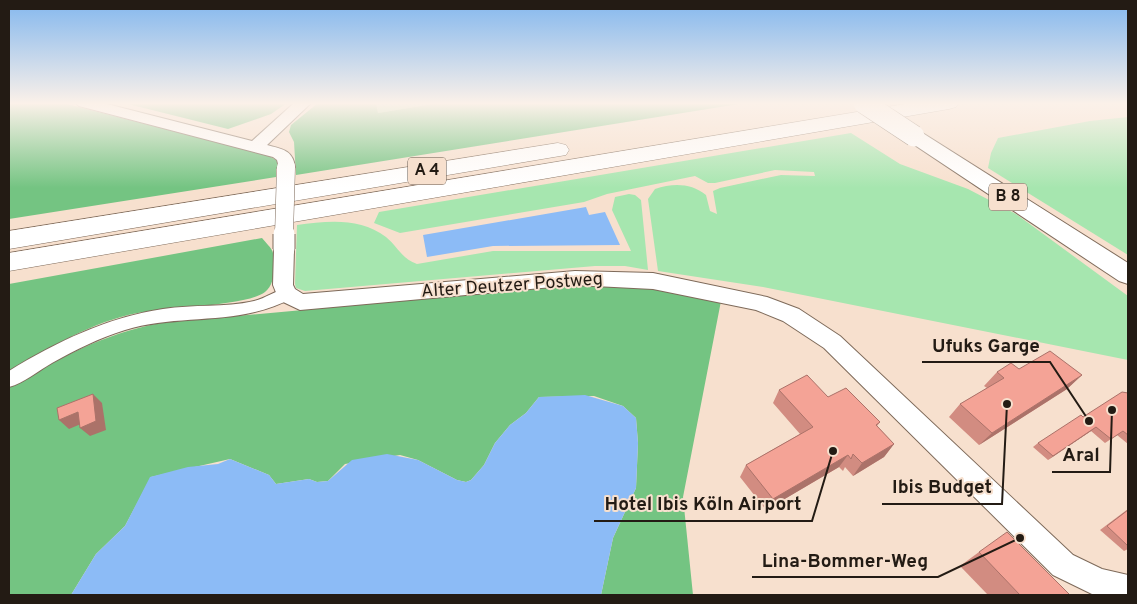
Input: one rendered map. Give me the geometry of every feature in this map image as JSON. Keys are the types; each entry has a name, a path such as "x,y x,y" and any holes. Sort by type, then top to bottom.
{"highway":[{"name":"A 4","path":"9,240 673,131"},
{"name":"A 4","path":"9,262 782,131"}],"main road":[{"name":"B 8","path":"907,131 1128,275"}],"street":[{"path":"9,380 34,364 103,330 163,315 252,308 272,304 286,294 283,285 285,158 279,153 256,146 197,131"},
{"path":"256,146 272,131"},
{"name":"Alter Deutzer Postweg","path":"286,294 300,302 320,301 594,277 653,281 759,303 791,315 832,342 1063,565 1092,582 1112,588 1128,590"}],"green space":[{"path":"9,131 174,131 267,155 278,161 280,167 276,169 276,177 9,219"},
{"path":"569,131 296,175 294,142 289,132"},
{"path":"1035,131 1128,131 1128,255 988,168 991,153 998,138"},
{"path":"851,133 900,164 968,189 1016,214 1128,296 1128,360 763,287 658,271 648,199 655,189 675,185 694,188 706,195 710,211 717,214 713,191 781,175 815,176 814,172 775,170 715,183 708,183 695,176 607,194 584,202 400,233 374,223 379,212"},
{"path":"629,194 635,195 641,200 648,270 625,266 595,266 305,291 296,288 297,225 343,222 365,226 386,237 404,256 417,264 493,251 631,251 612,210 615,197"},
{"path":"262,238 270,247 274,258 273,279 265,292 240,301 142,312 112,320 67,339 9,372 9,284"},
{"path":"577,285 649,287 721,301 683,497 693,595 601,595 613,538 636,488 638,443 636,418 623,406 594,396 539,397 526,413 510,425 495,443 484,465 471,480 466,482 457,480 418,460 400,455 345,464 328,481 317,482 309,479 276,484 269,475 230,459 151,477 125,526 96,554 71,595 9,595 9,388 63,357 100,340 160,323"}],"water":[{"path":"586,207 589,215 605,212 620,245 493,246 427,257 423,235"},
{"path":"585,395 623,406 636,418 638,443 636,488 613,538 601,595 71,595 96,554 125,526 150,477 188,467 218,464 230,459 269,475 276,484 309,479 317,482 328,481 352,460 387,454 418,460 457,480 466,482 471,480 484,465 495,443 510,425 526,413 539,397"}],"building":[{"path":"1050,351 1082,375 992,433 960,404 1004,378 997,372 1011,363 1019,369"},
{"path":"807,375 828,397 846,388 880,422 876,425 894,444 862,463 853,454 851,459 848,455 773,499 746,465 813,427 779,390"},
{"path":"1122,392 1128,393 1128,435 1123,431 1111,439 1096,427 1053,456 1038,443 1081,415 1083,417"},
{"path":"93,394 96,421 80,428 78,412 59,420 57,408"},
{"path":"1128,510 1128,546 1107,526"},
{"path":"1007,532 1070,595 1020,595 979,552"}],"place":[{"name":"Ibis Budget","path":"1007,404"},
{"name":"Aral","path":"1112,410"},
{"name":"Ufuks Garge","path":"1089,421"},
{"name":"Hotel Ibis Köln Airport","path":"833,451"},
{"name":"Lina-Bommer-Weg","path":"1020,538"}]}
